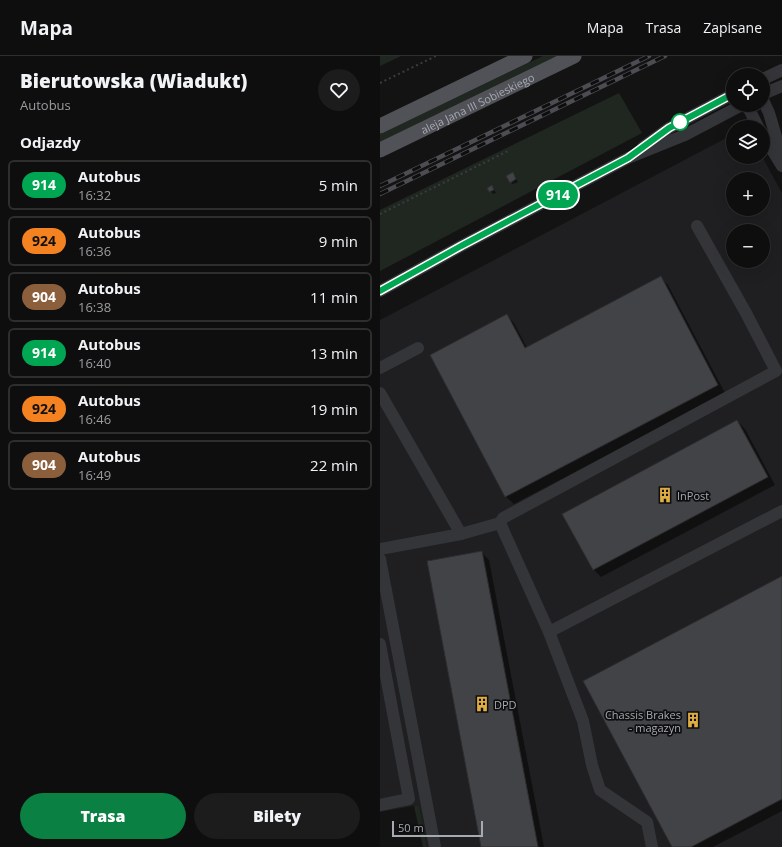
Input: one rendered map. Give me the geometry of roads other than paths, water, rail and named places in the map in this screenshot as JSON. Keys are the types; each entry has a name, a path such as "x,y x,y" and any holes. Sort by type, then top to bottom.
{"main road":[{"name":"aleja Jana III Sobieskiego","path":"380,126 525,56"},
{"name":"aleja Jana III Sobieskiego","path":"380,150 574,56"}],"street":[{"path":"770,76 782,70"},
{"path":"770,91 782,86"},
{"path":"628,158 669,128 726,98"},
{"path":"380,291 461,246 628,158 685,135 729,112"},
{"path":"769,112 782,157"},
{"path":"770,146 782,166"},
{"path":"380,549 461,534 500,523 503,518 776,371 746,313 697,226"},
{"path":"380,368 418,348"},
{"path":"380,393 461,534"},
{"path":"549,632 782,511"},
{"path":"500,523 549,632 583,721 592,765 600,790 647,822 652,847"},
{"path":"380,559 435,847"},
{"path":"380,644 409,800 380,805"}],"railway":[{"path":"380,186 649,56"},
{"path":"380,194 665,56"}],"place":[{"name":"InPost","path":"665,495"},
{"name":"DPD","path":"482,704"},
{"name":"Chassis Brakes - magazyn","path":"693,720"}]}
